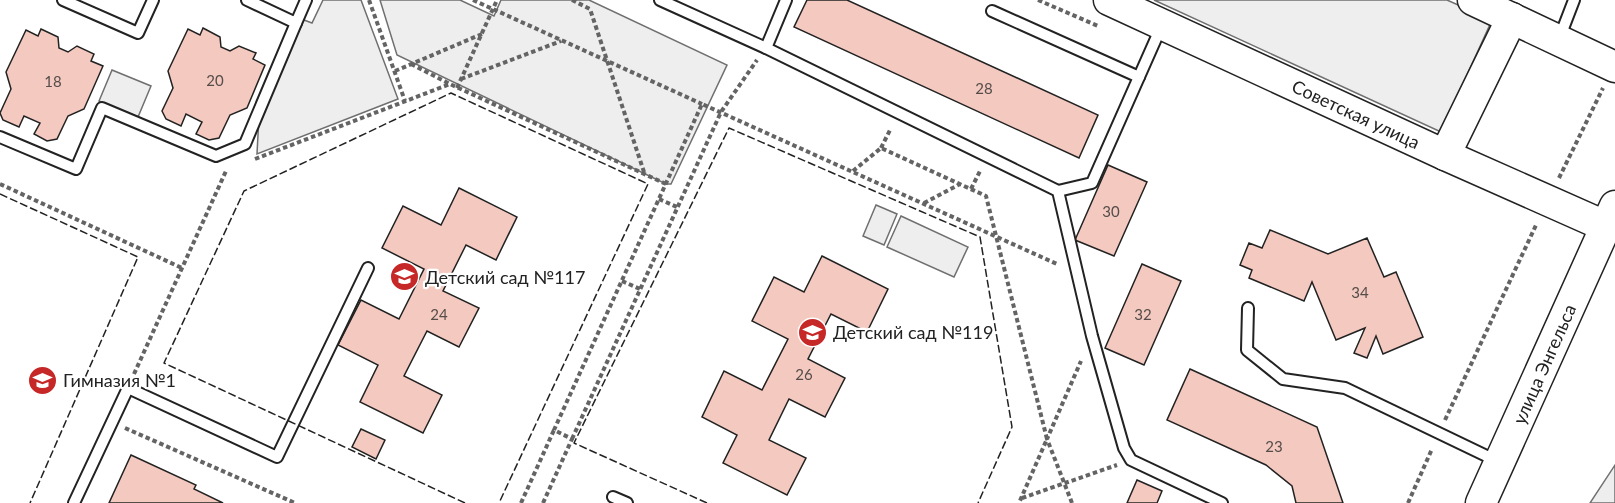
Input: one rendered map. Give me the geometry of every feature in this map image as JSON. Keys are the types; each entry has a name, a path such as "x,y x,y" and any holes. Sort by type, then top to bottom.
{"street":[{"name":"Советская улица","path":"1109,0 1548,201 1610,216"},
{"path":"1473,0 1614,66"},
{"path":"1445,155 1512,18"},
{"name":"улица Энгельса","path":"1481,503 1610,216"}],"lane":[{"path":"63,0 138,33 153,0"},
{"path":"247,0 296,23"},
{"path":"0,137 76,169 102,108 216,156 245,144 306,0"},
{"path":"660,0 766,48 1058,191 1092,183 1162,25"},
{"path":"766,48 786,0"},
{"path":"1559,40 1574,0"},
{"path":"992,11 1139,77"},
{"path":"1058,191 1092,336 1124,448 1131,460 1222,503"},
{"path":"74,503 128,388 277,457 368,268"},
{"path":"1248,309 1247,350 1283,379 1345,388 1500,463"},
{"path":"613,497 627,503"}],"path":[{"path":"369,0 406,101"},
{"path":"473,0 1078,273"},
{"path":"458,88 497,0"},
{"path":"572,0 590,9 645,175"},
{"path":"395,71 482,34"},
{"path":"461,79 562,40"},
{"path":"543,503 721,112 766,48"},
{"path":"411,64 666,184"},
{"path":"1408,503 1548,201 1614,66"},
{"path":"249,161 450,84"},
{"path":"521,503 702,104"},
{"path":"853,171 881,148 899,114"},
{"path":"881,148 986,196 1047,439 1072,503"},
{"path":"128,388 227,169"},
{"path":"0,184 182,268"},
{"path":"924,203 960,184"},
{"path":"659,199 677,207"},
{"path":"622,281 640,289"},
{"path":"1020,501 1092,336"},
{"path":"112,423 295,503"},
{"path":"554,430 572,439"},
{"path":"1020,501 1131,460"}],"shaded area":[{"path":"323,0 361,0 398,99 257,154 259,116 304,20 312,23"},
{"path":"380,0 460,0 494,16 501,0 589,0 727,65 671,184 666,184 397,55"},
{"path":"1154,0 1447,0 1492,20 1441,132"},
{"path":"112,70 151,86 138,117 99,101"},
{"path":"876,205 897,214 884,245 863,236"},
{"path":"901,216 968,247 954,277 887,247"},
{"path":"1615,465 1615,503 1590,503"}],"building":[{"path":"807,0 847,0 1098,115 1079,158 794,27"},
{"path":"203,28 220,37 221,47 230,51 239,46 256,53 253,59 265,65 247,108 230,115 219,138 209,140 196,134 202,122 186,114 181,126 166,119 162,111 173,88 168,71 188,29 200,35"},
{"path":"41,29 58,37 59,48 68,52 77,46 94,54 91,61 103,66 84,109 68,116 57,139 47,141 34,134 40,123 24,116 19,127 3,120 0,113 11,89 6,72 26,30 38,36"},
{"path":"1108,165 1147,182 1114,256 1075,240"},
{"path":"459,188 517,217 496,260 466,245 443,291 479,308 459,347 427,331 404,376 442,395 423,433 360,402 378,365 338,345 361,300 399,319 424,269 382,248 403,206 441,225"},
{"path":"1270,230 1328,254 1367,238 1384,277 1396,272 1423,337 1383,354 1376,336 1367,358 1354,353 1365,328 1336,340 1312,282 1304,301 1249,278 1252,270 1240,265 1249,243 1262,248"},
{"path":"822,256 888,289 867,332 831,314 808,359 845,378 825,417 789,399 769,440 806,458 787,495 723,463 737,435 702,417 724,371 762,390 788,339 752,321 774,277 804,292"},
{"path":"1142,264 1181,281 1144,365 1105,348"},
{"path":"1190,369 1317,427 1343,503 1296,503 1292,486 1266,465 1167,420"},
{"path":"361,429 385,440 376,459 352,447"},
{"path":"131,455 196,485 194,489 223,503 109,503"},
{"path":"1137,480 1162,491 1157,503 1127,503"}],"fence":[{"path":"465,503 164,363 244,191 451,93 648,184 499,503"},
{"path":"707,503 574,443 729,128 980,237 1012,427 978,503"},
{"path":"0,194 138,257 30,503"}],"place":[{"name":"Детский сад №117","path":"404,277"},
{"name":"Детский сад №119","path":"812,332"},
{"name":"Гимназия №1","path":"42,380"}]}
